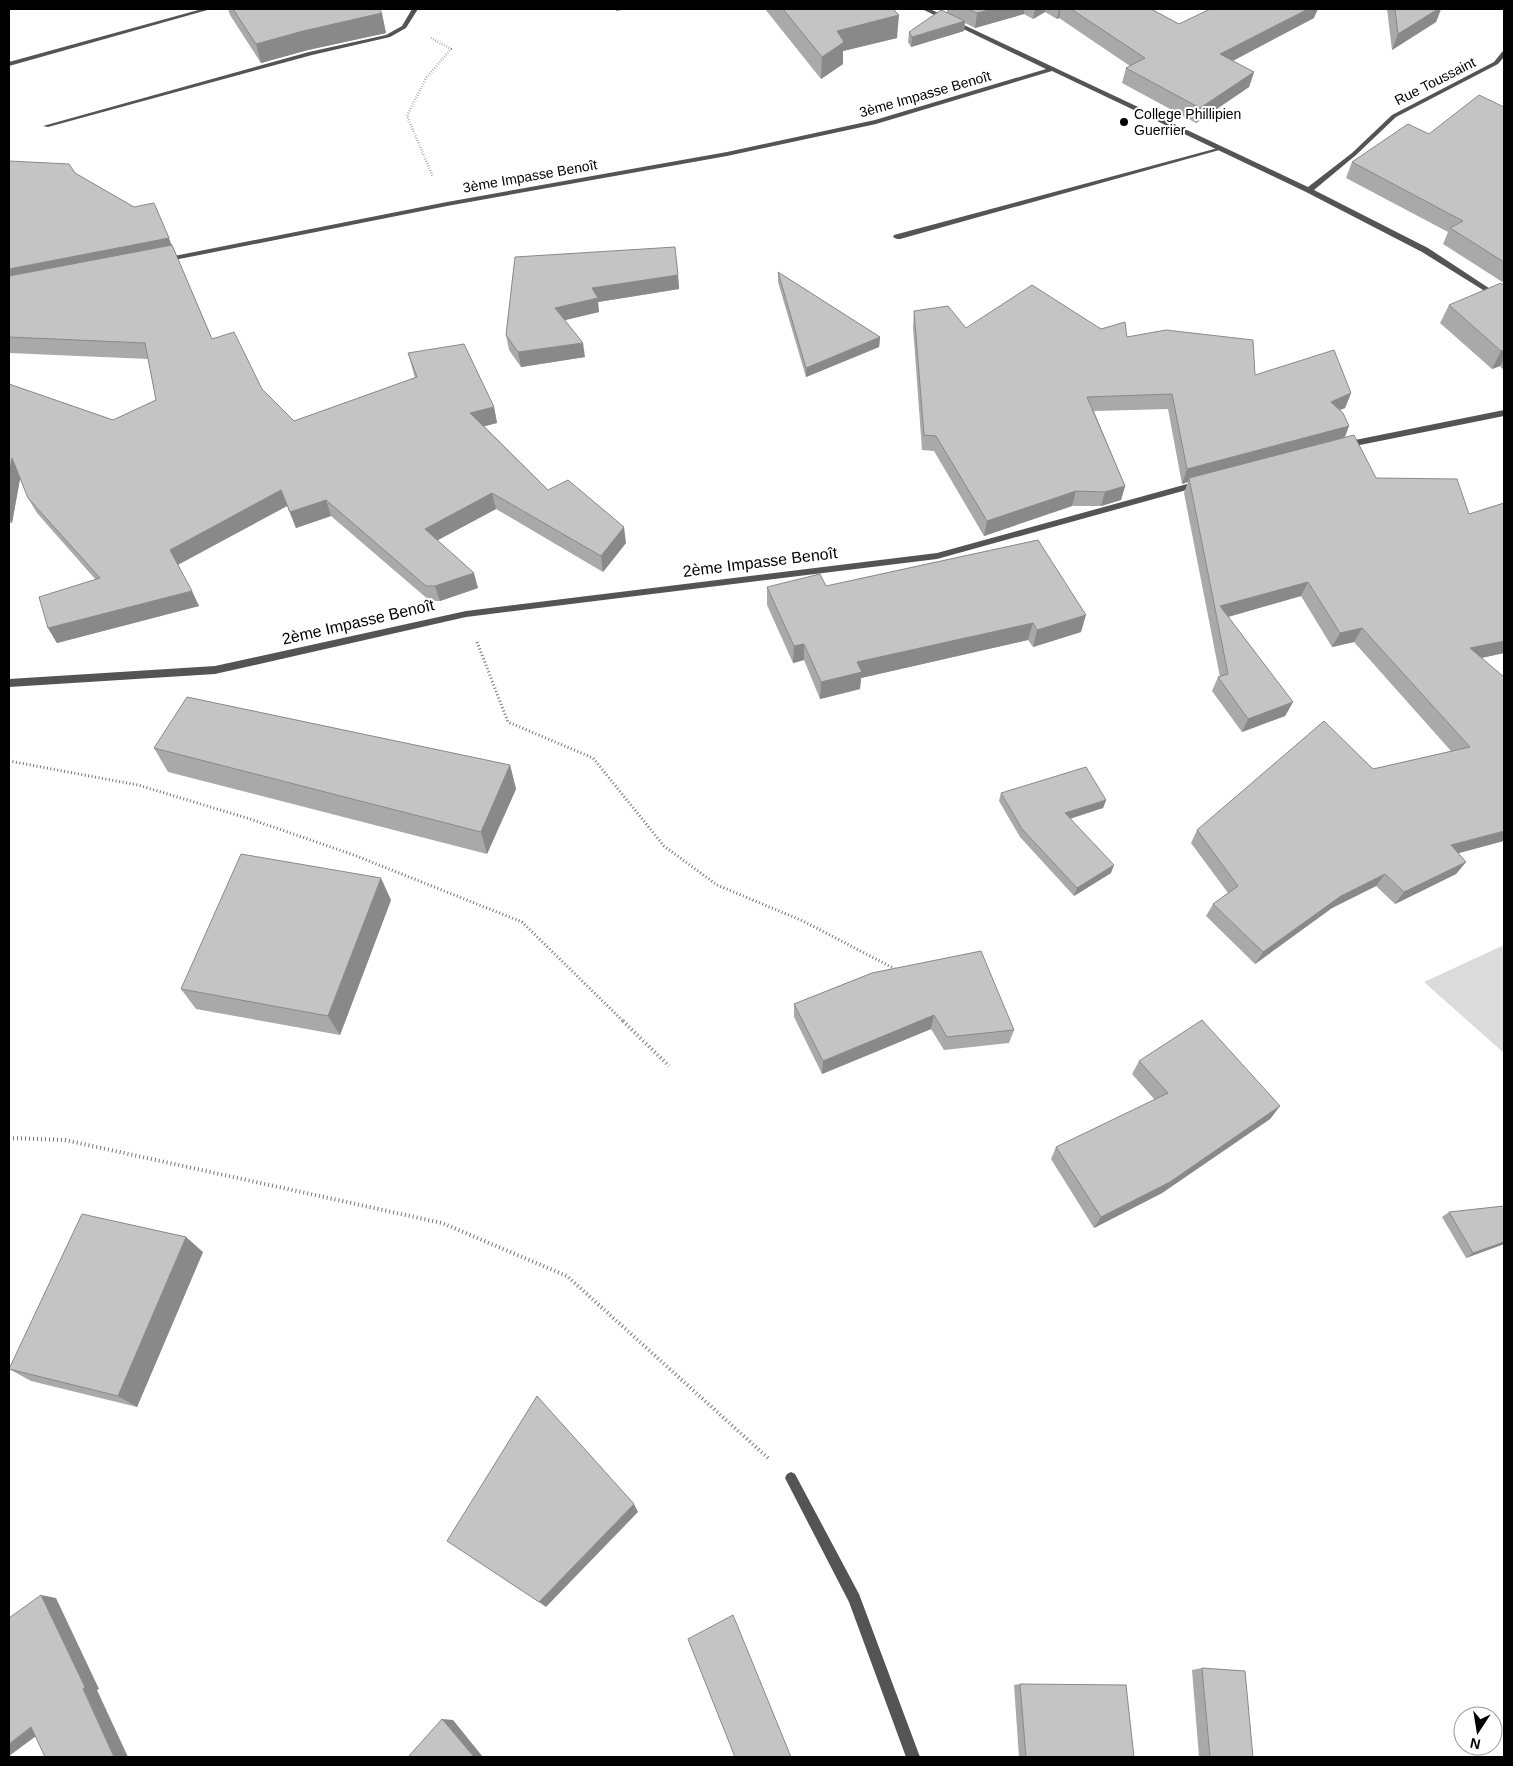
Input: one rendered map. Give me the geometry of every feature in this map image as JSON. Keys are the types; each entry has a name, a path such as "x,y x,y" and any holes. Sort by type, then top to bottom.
{"street":[{"path":"9,64 208,9"},
{"path":"46,126 311,53 388,36 404,27 415,9"},
{"path":"925,9 1309,190 1425,250 1504,301"},
{"name":"Rue Toussaint","path":"1309,190 1354,154 1394,116 1471,78 1496,63 1504,53"},
{"name":"3ème Impasse Benoît","path":"155,262 447,204 727,154 876,122 1052,69"},
{"path":"897,237 1220,149"},
{"path":"1332,448 1504,413"},
{"name":"2ème Impasse Benoît","path":"9,682 216,670 466,614 937,556 1210,481"},
{"path":"791,1478 854,1599 913,1757"}],"path":[{"path":"404,27 435,40 451,50 426,78 408,116 428,168 447,204"},
{"path":"466,614 508,722 593,758 664,846 717,884 803,921 895,969"},
{"path":"9,761 138,785 250,819 354,855 522,922 669,1066"},
{"path":"9,1138 65,1140 442,1223 567,1276 791,1478"}],"shaded area":[{"path":"1504,945 1504,1053 1424,982"}],"building":[{"path":"233,9 379,9 382,13 256,44"},
{"path":"783,9 893,9 899,15 837,31 844,42 822,57"},
{"path":"968,9 992,9 977,13"},
{"path":"1071,9 1151,9 1179,24 1210,9 1308,9 1220,54 1254,72 1200,108 1126,68 1145,58"},
{"path":"1395,9 1438,9 1398,34"},
{"path":"941,10 965,21 912,37 909,32"},
{"path":"1479,95 1504,107 1504,262 1450,228 1463,221 1352,162 1408,124 1429,134"},
{"path":"9,161 69,164 75,173 134,207 154,203 169,238 9,269"},
{"path":"172,245 212,339 234,332 262,389 294,421 417,377 408,353 464,344 494,407 470,413 548,490 568,480 624,527 601,556 492,493 425,529 474,573 435,586 426,586 326,500 290,512 281,490 170,550 192,591 48,628 39,597 100,578 28,498 12,458 9,474 9,384 113,420 156,400 145,343 9,337 9,276"},
{"path":"675,247 678,275 592,288 598,298 555,308 583,343 518,352 506,335 515,257"},
{"path":"778,272 880,337 806,368"},
{"path":"1501,283 1504,286 1504,350 1501,351 1449,305"},
{"path":"1032,285 1101,329 1125,322 1127,337 1166,330 1253,340 1255,375 1334,350 1351,393 1331,402 1343,413 1349,426 1187,469 1172,394 1087,397 1125,486 1105,492 1076,491 987,521 936,436 924,435 914,311 948,306 966,328"},
{"path":"1354,435 1376,478 1457,479 1469,514 1504,503 1504,641 1470,648 1504,677 1504,831 1451,845 1466,862 1404,892 1385,874 1341,896 1263,952 1213,904 1238,886 1197,830 1324,721 1373,769 1470,747 1362,628 1340,633 1308,582 1220,606 1293,702 1248,719 1218,677 1228,674 1189,478"},
{"path":"1038,540 1086,615 1037,630 1033,623 857,662 862,672 821,682 804,644 794,646 767,587 820,574 826,586"},
{"path":"187,697 510,765 481,832 154,748"},
{"path":"1086,767 1106,800 1065,813 1114,865 1077,888 1022,829 1001,793"},
{"path":"241,854 381,878 328,1016 181,989"},
{"path":"981,951 1014,1030 947,1037 934,1015 823,1061 794,1004 872,973"},
{"path":"1202,1020 1280,1106 1170,1182 1101,1217 1056,1147 1168,1093 1139,1061"},
{"path":"1504,1206 1504,1242 1473,1253 1449,1212"},
{"path":"82,1214 186,1237 118,1396 9,1369"},
{"path":"537,1396 634,1504 539,1602 447,1541"},
{"path":"41,1595 85,1687 83,1689 114,1757 45,1757 31,1727 9,1744 9,1618"},
{"path":"733,1615 791,1757 735,1757 688,1639"},
{"path":"1202,1668 1245,1671 1253,1757 1210,1757"},
{"path":"1020,1684 1126,1685 1134,1757 1026,1757"},
{"path":"442,1719 474,1757 408,1757"}],"place":[{"name":"College Phillipien Guerrier","path":"1124,122"}]}
